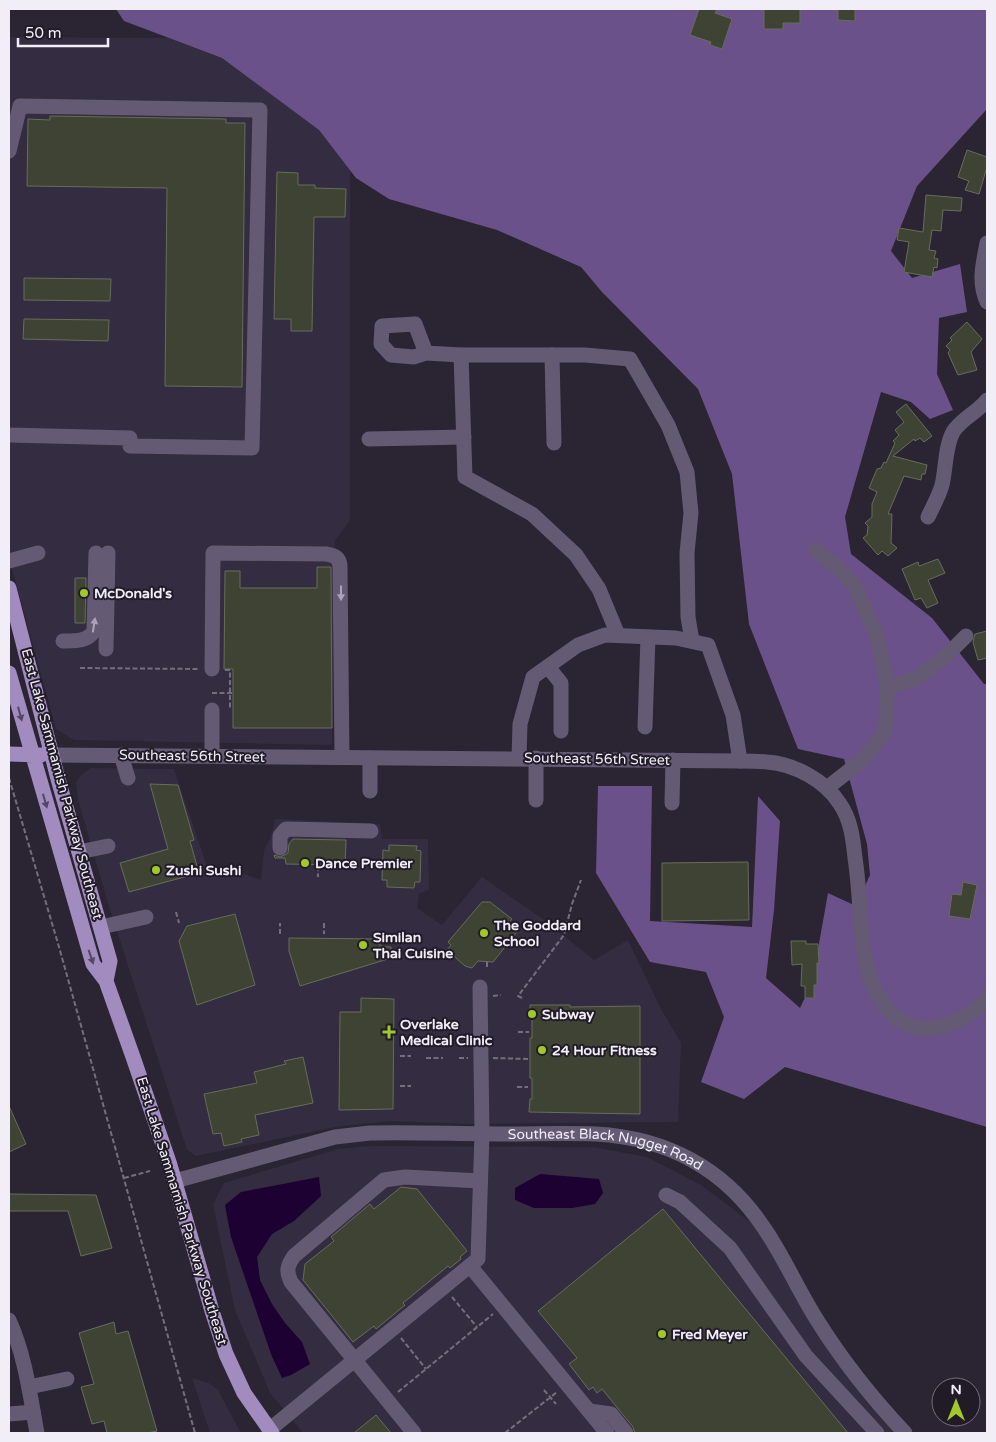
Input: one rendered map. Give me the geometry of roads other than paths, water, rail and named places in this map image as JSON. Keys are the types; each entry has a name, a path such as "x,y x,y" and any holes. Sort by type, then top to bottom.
{"main road":[{"name":"East Lake Sammamish Parkway Southeast","path":"9,588 52,755 110,961 106,981"},
{"name":"East Lake Sammamish Parkway Southeast","path":"9,673 93,964 106,981 175,1182 226,1354 244,1394 270,1431"},
{"name":"Southeast 56th Street","path":"9,754 52,755"}],"street":[{"path":"9,151 20,106 260,110 252,448 130,446 130,438 9,434"},
{"path":"987,244 981,279 982,289 987,302"},
{"path":"426,353 461,355 585,355 630,359 668,425 687,472 691,513 687,562 688,617 692,641"},
{"path":"461,355 465,477 532,514 576,555 599,589 618,635"},
{"path":"552,355 554,443"},
{"path":"928,517 939,497 949,443 953,433 959,425 983,406 987,400"},
{"path":"369,439 464,438"},
{"path":"814,550 838,568 854,585 877,636 888,687 886,732 865,758 827,788"},
{"path":"9,561 38,553"},
{"path":"63,641 86,639 94,631 102,553 106,649"},
{"path":"207,669 213,553 326,554 334,556 340,564 342,757"},
{"path":"519,758 520,724 534,677 578,646 605,635 618,635 676,638 708,645 733,715 740,761"},
{"path":"646,727 648,636"},
{"path":"888,687 915,679 946,656 966,636"},
{"path":"548,666 560,683 560,731"},
{"path":"212,710 212,756"},
{"name":"Southeast 56th Street","path":"52,755 536,758 740,761 767,762 783,765 809,775 827,788 840,802 850,824 866,965 874,989 882,1004 898,1021 913,1027 925,1028 956,1023 980,1007 987,997"},
{"path":"121,755 128,778"},
{"path":"370,758 370,791"},
{"path":"536,758 536,800"},
{"path":"672,803 673,760"},
{"path":"280,848 280,836 286,829 371,831"},
{"path":"79,852 108,846"},
{"path":"101,927 146,917"},
{"path":"270,1431 478,1259 486,992"},
{"name":"Southeast Black Nugget Road","path":"175,1182 335,1136 378,1133 596,1134 639,1140 666,1148 685,1156 712,1172 740,1197 774,1244 800,1292 831,1342 854,1373 905,1433"},
{"path":"414,1433 292,1282 287,1274 288,1264 294,1256 384,1180 404,1177 480,1181"},
{"path":"666,1195 680,1202 730,1248 806,1356 877,1433"},
{"path":"470,1266 607,1433"},
{"path":"9,1320 18,1344 29,1387 37,1433"},
{"path":"29,1387 67,1378"},
{"path":"589,1411 611,1414 626,1433"},
{"path":"9,1414 33,1412"}],"place":[{"name":"McDonald's","path":"84,593"},
{"name":"Dance Premier","path":"305,863"},
{"name":"Zushi Sushi","path":"156,870"},
{"name":"The Goddard School","path":"484,933"},
{"name":"Similan Thai Cuisine","path":"363,945"},
{"name":"Subway","path":"532,1014"},
{"name":"Overlake Medical Clinic","path":"389,1032"},
{"name":"24 Hour Fitness","path":"542,1050"},
{"name":"Fred Meyer","path":"662,1334"}]}
